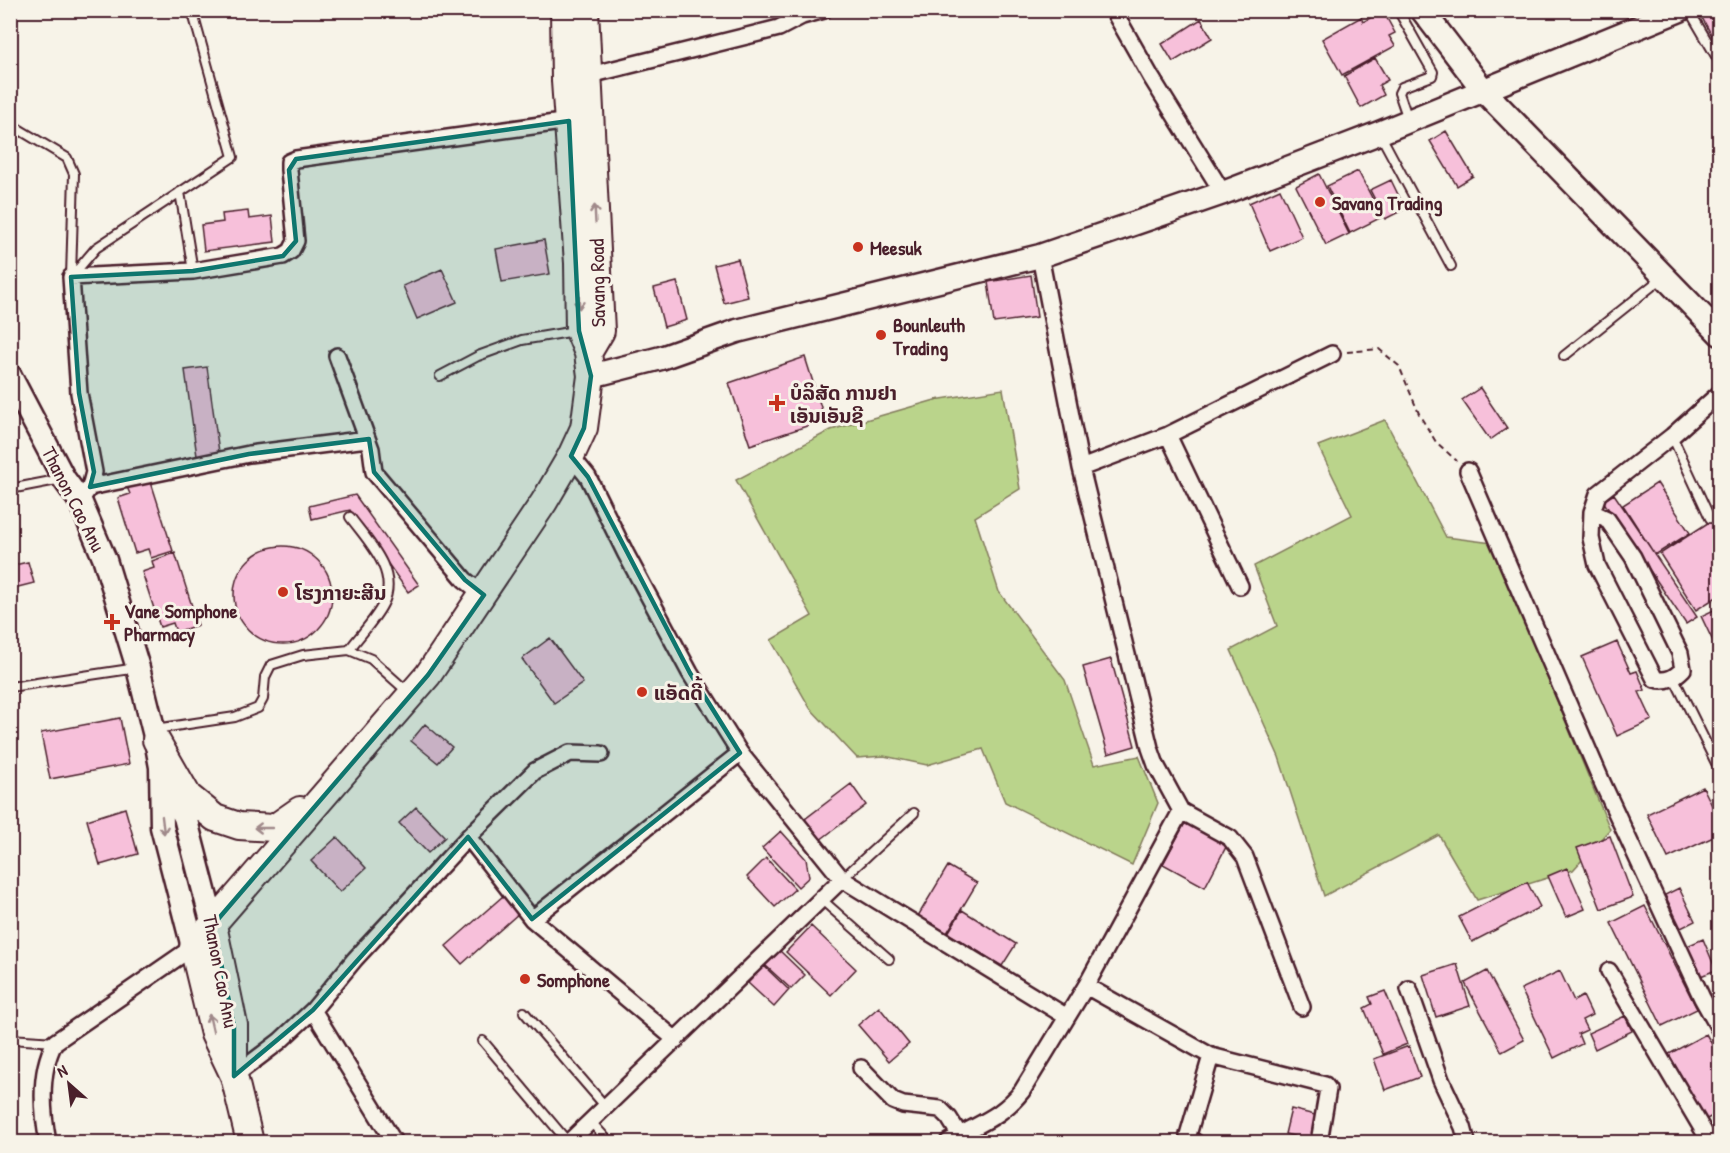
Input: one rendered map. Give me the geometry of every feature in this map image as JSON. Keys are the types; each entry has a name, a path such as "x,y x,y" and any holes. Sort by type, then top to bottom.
{"main road":[{"name":"Savang Road","path":"564,10 576,78 602,331 586,353"},
{"name":"Savang Road","path":"585,10 569,121 586,353"},
{"path":"193,947 428,675 484,595 544,502 571,456 584,428 586,353"},
{"path":"155,734 188,796 215,818 239,826 274,828 344,773"},
{"name":"Thanon Cao Anu","path":"213,925 234,1025 234,1076"},
{"name":"Thanon Cao Anu","path":"193,947 214,1034 234,1076 250,1143"}],"street":[{"path":"576,78 779,27 802,16 824,10"},
{"path":"1113,10 1151,77 1223,193"},
{"path":"1422,10 1484,91 1719,334"},
{"path":"586,353 661,358 737,331 1040,256 1223,193 1484,91 1680,10"},
{"path":"85,494 94,472 79,393 71,277 193,271 284,256 291,251 296,241 289,162 296,159 569,121"},
{"path":"1040,256 1081,468 1150,748 1156,765 1181,811 1230,838 1245,857 1302,1007"},
{"path":"1081,468 1168,435 1332,354"},
{"path":"337,356 367,440 374,472 465,580 484,595"},
{"name":"Thanon Cao Anu","path":"10,376 64,479 85,494 138,668 155,734 161,767 162,827 193,947"},
{"path":"1592,512 1607,519 1633,557 1680,653 1683,669 1674,678 1663,681 1655,679 1597,565 1591,538 1592,512 1598,494 1672,436 1719,393"},
{"path":"1168,435 1240,586"},
{"path":"85,494 249,454 367,440"},
{"path":"571,456 588,477 626,554 690,673 740,753 842,879 1066,1017"},
{"path":"1468,471 1602,782 1702,999 1719,1029"},
{"path":"234,1076 280,1041 313,1010 355,958 468,837 535,771 570,753 601,754"},
{"path":"532,919 740,753"},
{"name":"Thanon Cao Anu","path":"161,767 184,817 213,925"},
{"path":"861,1068 893,1101 903,1105 940,1109 949,1118 957,1140 1000,1115 1022,1091 1086,986 1181,811"},
{"path":"468,837 532,919 676,1040"},
{"path":"568,1143 842,879"},
{"path":"48,1143 44,1119 46,1069 49,1054 55,1042 193,947"},
{"path":"1609,971 1710,1143"},
{"path":"1086,986 1211,1056 1328,1086 1319,1143"},
{"path":"1409,989 1441,1080 1463,1127 1467,1143"},
{"path":"313,1010 394,1143"},
{"path":"1195,1143 1189,1139 1188,1135 1211,1056"}],"lane":[{"path":"71,277 96,248 233,157 192,10"},
{"path":"1398,10 1433,72 1432,76 1402,87 1399,93 1409,120"},
{"path":"1689,10 1719,63"},
{"path":"10,124 67,158 71,164 74,174 71,277"},
{"path":"1379,133 1451,266"},
{"path":"180,192 193,271"},
{"path":"1564,356 1664,277"},
{"path":"440,375 478,356 522,340 586,353"},
{"path":"1672,436 1710,518"},
{"path":"10,489 64,479"},
{"path":"349,650 384,603 388,583 383,563 350,517"},
{"path":"155,734 242,714 258,708 262,699 265,677 271,666 303,655 349,650 371,659 411,694"},
{"path":"10,687 138,668"},
{"path":"1674,678 1716,763"},
{"path":"842,879 914,813"},
{"path":"821,899 889,959"},
{"path":"524,1012 606,1107"},
{"path":"10,1039 55,1042"},
{"path":"483,1041 568,1143"},
{"path":"591,1122 609,1143"}],"path":[{"path":"1332,354 1379,349 1399,366 1420,416 1436,442 1468,471"}],"highlighted area":[{"path":"569,121 579,331 591,376 584,428 571,456 588,477 690,673 740,753 532,919 468,837 313,1010 234,1076 234,1025 213,925 428,675 484,595 465,580 374,472 369,439 249,454 90,487 94,472 79,393 71,277 193,271 283,256 296,241 289,170 296,159"}],"green space":[{"path":"1003,389 1020,489 975,517 999,592 1065,680 1094,765 1139,756 1158,803 1132,865 1005,802 983,749 927,765 884,756 857,758 810,708 771,640 812,616 736,480 831,430 935,400"},
{"path":"1385,420 1446,537 1492,543 1610,829 1573,870 1477,900 1439,835 1324,896 1279,757 1231,650 1277,626 1254,566 1352,515 1318,446"}],"building":[{"path":"1706,10 1720,10 1720,50 1700,14"},
{"path":"1383,11 1395,33 1389,36 1395,46 1342,75 1322,39 1361,17 1363,22"},
{"path":"1201,19 1212,38 1173,62 1162,44"},
{"path":"1375,58 1388,80 1379,85 1384,95 1361,108 1344,76"},
{"path":"1446,131 1473,176 1457,186 1430,141"},
{"path":"1358,171 1382,217 1350,233 1327,186"},
{"path":"1319,174 1349,234 1326,245 1296,186"},
{"path":"1391,180 1405,209 1385,219 1370,190"},
{"path":"1280,189 1302,237 1270,251 1249,203"},
{"path":"248,211 249,219 272,216 275,242 204,251 201,225 223,222 222,214"},
{"path":"544,240 550,274 502,282 496,249"},
{"path":"738,259 748,297 724,303 714,265"},
{"path":"442,269 457,302 417,319 403,286"},
{"path":"1031,275 1037,317 994,323 988,282"},
{"path":"677,282 687,320 664,327 654,288"},
{"path":"805,357 825,420 750,445 729,383"},
{"path":"207,367 219,452 197,456 185,370"},
{"path":"1480,388 1507,428 1490,440 1462,400"},
{"path":"150,479 173,551 151,558 148,549 135,553 118,498 130,494 127,487"},
{"path":"1657,483 1690,533 1655,555 1623,505"},
{"path":"1614,494 1697,617 1686,624 1603,501"},
{"path":"355,495 419,585 408,592 350,510 312,519 309,506"},
{"path":"1720,515 1720,595 1696,610 1660,554"},
{"name":"ໂຮງກາຍະສີນ","path":"283,546 302,550 318,560 328,576 332,595 328,614 318,630 302,640 283,644 264,640 248,630 238,614 234,595 238,576 248,560 264,550"},
{"path":"175,553 198,625 176,632 173,623 160,627 142,572 154,568 152,561"},
{"path":"28,562 34,583 10,589 10,566"},
{"path":"1716,609 1720,618 1720,656 1701,616"},
{"path":"550,638 583,683 554,703 522,659"},
{"path":"1617,642 1631,673 1637,671 1645,690 1639,692 1652,720 1617,736 1582,657"},
{"path":"1111,659 1135,746 1108,754 1083,667"},
{"path":"120,718 129,764 50,779 41,733"},
{"path":"425,724 452,747 438,763 411,741"},
{"path":"851,784 866,805 820,840 805,819"},
{"path":"1703,787 1720,822 1720,834 1668,858 1647,814"},
{"path":"416,807 445,837 428,853 399,823"},
{"path":"125,808 138,854 100,865 87,820"},
{"path":"1185,823 1227,845 1205,887 1163,864"},
{"path":"781,831 806,859 809,877 798,887 762,848"},
{"path":"1610,836 1633,897 1601,909 1577,848"},
{"path":"337,837 366,868 340,892 311,861"},
{"path":"766,858 795,889 775,907 747,877"},
{"path":"948,866 977,883 947,933 918,916"},
{"path":"1567,868 1585,909 1566,917 1548,876"},
{"path":"1527,882 1540,907 1472,942 1459,917"},
{"path":"1679,888 1695,921 1681,928 1665,895"},
{"path":"503,896 519,913 462,964 446,946"},
{"path":"1645,906 1697,1009 1662,1026 1611,923"},
{"path":"962,910 1016,944 1002,966 948,933"},
{"path":"811,926 856,969 831,995 786,952"},
{"path":"1703,939 1716,970 1698,977 1685,947"},
{"path":"779,950 805,975 791,989 765,965"},
{"path":"1457,964 1470,1006 1436,1017 1423,975"},
{"path":"764,966 789,990 774,1007 748,983"},
{"path":"1487,971 1524,1040 1502,1052 1465,983"},
{"path":"1560,971 1574,1001 1583,996 1592,1015 1582,1020 1587,1030 1578,1034 1582,1044 1554,1058 1521,989"},
{"path":"1385,991 1407,1044 1383,1054 1364,1008 1372,1004 1369,997"},
{"path":"879,1007 909,1044 889,1061 858,1025"},
{"path":"1625,1016 1632,1031 1595,1049 1588,1033"},
{"path":"1706,1034 1720,1058 1720,1112 1705,1120 1669,1054"},
{"path":"1409,1046 1420,1077 1385,1090 1374,1059"},
{"path":"1291,1109 1319,1116 1313,1141 1285,1134"}],"place":[{"name":"Savang Trading","path":"1320,202"},
{"name":"Meesuk","path":"858,247"},
{"name":"Bounleuth Trading","path":"881,335"},
{"name":"ບໍລິສັດ ການຢາ ເອັນເອັນຊີ","path":"777,403"},
{"name":"ໂຮງກາຍະສີນ","path":"283,592"},
{"name":"Vane Somphone Pharmacy","path":"112,622"},
{"name":"ແອັດດີ້","path":"642,692"},
{"name":"Somphone","path":"525,979"}]}
